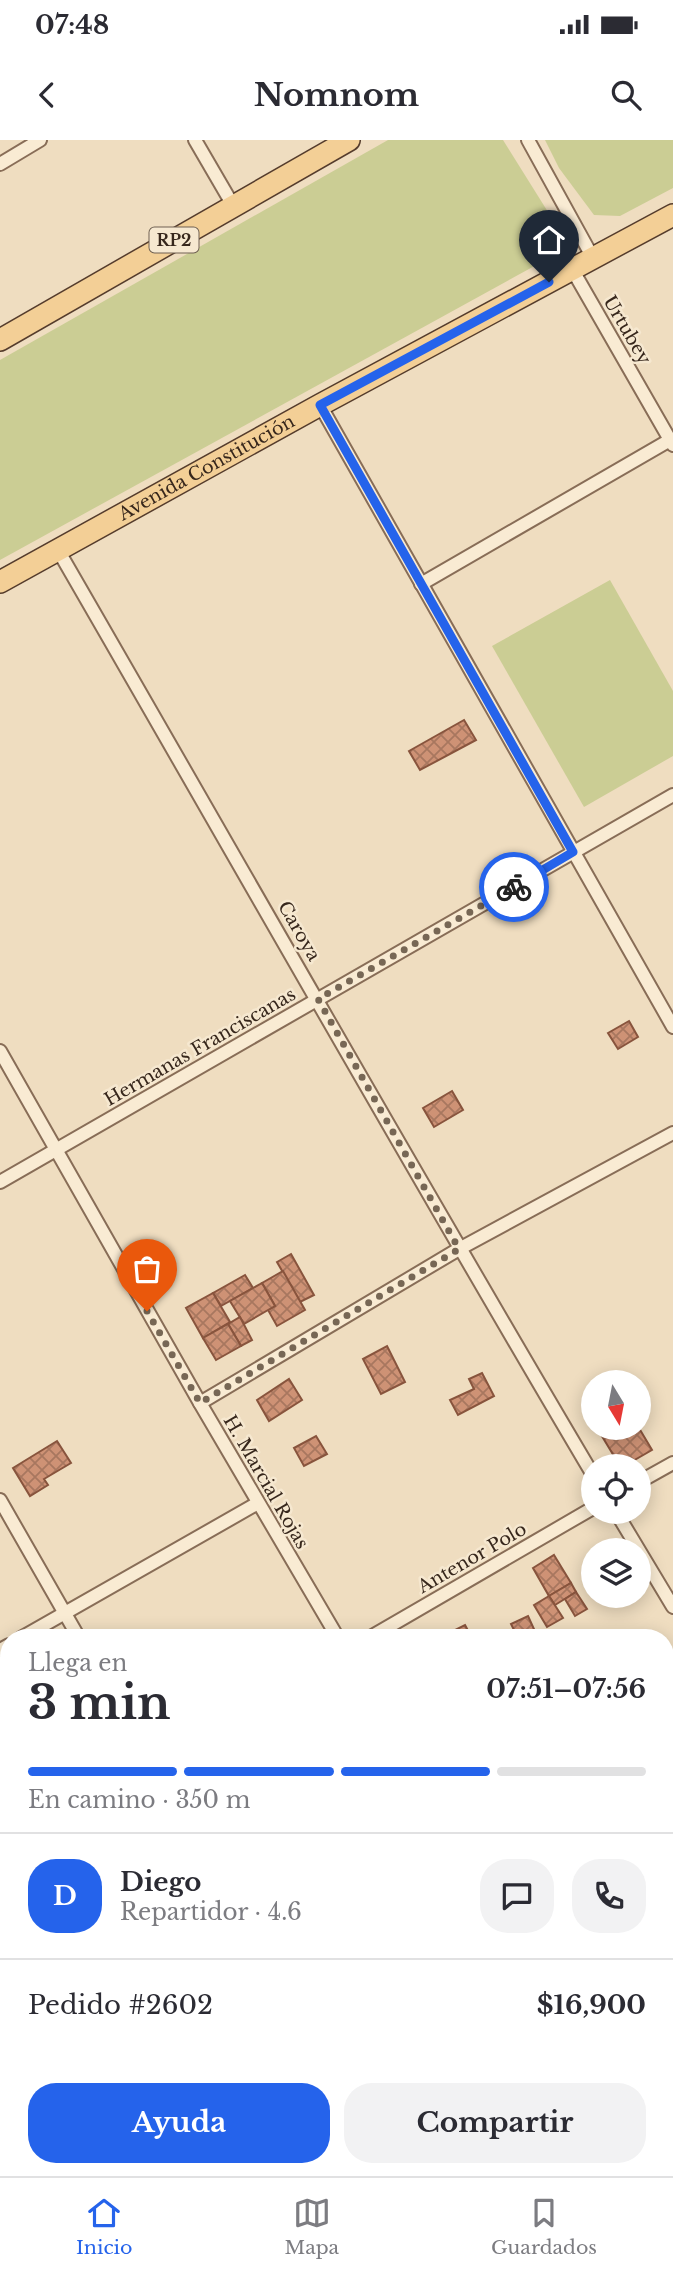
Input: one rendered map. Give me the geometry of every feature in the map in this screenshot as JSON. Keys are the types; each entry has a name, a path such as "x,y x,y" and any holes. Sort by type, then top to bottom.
{"main road":[{"name":"RP2","path":"0,340 349,140"},
{"name":"Avenida Constitución","path":"0,582 320,405 673,215"}],"street":[{"path":"0,164 40,140"},
{"path":"195,140 234,207"},
{"path":"528,140 593,258"},
{"name":"Urtubey","path":"572,269 671,442"},
{"path":"320,405 673,1027"},
{"path":"421,584 671,442"},
{"name":"Caroya","path":"58,550 459,1249 581,1455"},
{"name":"Hermanas Franciscanas","path":"0,1182 673,795"},
{"name":"H. Marcial Rojas","path":"0,1051 200,1403 333,1629"},
{"path":"200,1403 459,1249 673,1133"},
{"path":"651,1475 673,1463"},
{"path":"0,1500 74,1629"},
{"path":"38,1629 258,1503"},
{"name":"Antenor Polo","path":"385,1629 581,1515"},
{"path":"622,1524 673,1607"}],"green space":[{"path":"388,140 503,140 553,220 549,258 0,560 0,360"},
{"path":"545,140 673,140 673,188 620,216 594,215 559,168"},
{"path":"610,580 673,691 673,756 584,807 492,646"}],"building":[{"path":"464,720 476,740 420,770 409,751"},
{"path":"629,1021 638,1037 618,1049 608,1033"},
{"path":"452,1091 463,1110 434,1127 423,1108"},
{"path":"291,1254 314,1295 300,1302 277,1262"},
{"path":"283,1271 305,1310 277,1326 268,1310 275,1306 262,1283"},
{"path":"245,1275 253,1288 221,1306 213,1293"},
{"path":"262,1283 275,1306 244,1324 230,1301"},
{"path":"213,1293 230,1322 203,1338 186,1308"},
{"path":"240,1317 252,1340 241,1346 228,1324"},
{"path":"228,1324 241,1346 216,1360 203,1338"},
{"path":"387,1346 405,1382 381,1394 363,1359"},
{"path":"482,1373 494,1396 458,1415 450,1400 474,1389 469,1379"},
{"path":"289,1379 302,1400 269,1421 257,1400"},
{"path":"316,1436 327,1454 304,1466 294,1448"},
{"path":"604,1440 646,1440 652,1450 645,1454 613,1454"},
{"path":"57,1441 71,1463 44,1479 48,1485 30,1496 13,1468"},
{"path":"554,1555 571,1583 549,1596 533,1568"},
{"path":"571,1583 576,1592 555,1605 549,1596"},
{"path":"576,1592 581,1600 581,1608 587,1609 575,1616 565,1599"},
{"path":"549,1596 563,1618 547,1627 534,1605"},
{"path":"528,1616 534,1629 514,1629 511,1624"}],"way so far":[{"path":"147,1311 200,1403 459,1249 318,999 514,887"}],"route":[{"path":"514,887 573,852 320,405 549,282"}]}
